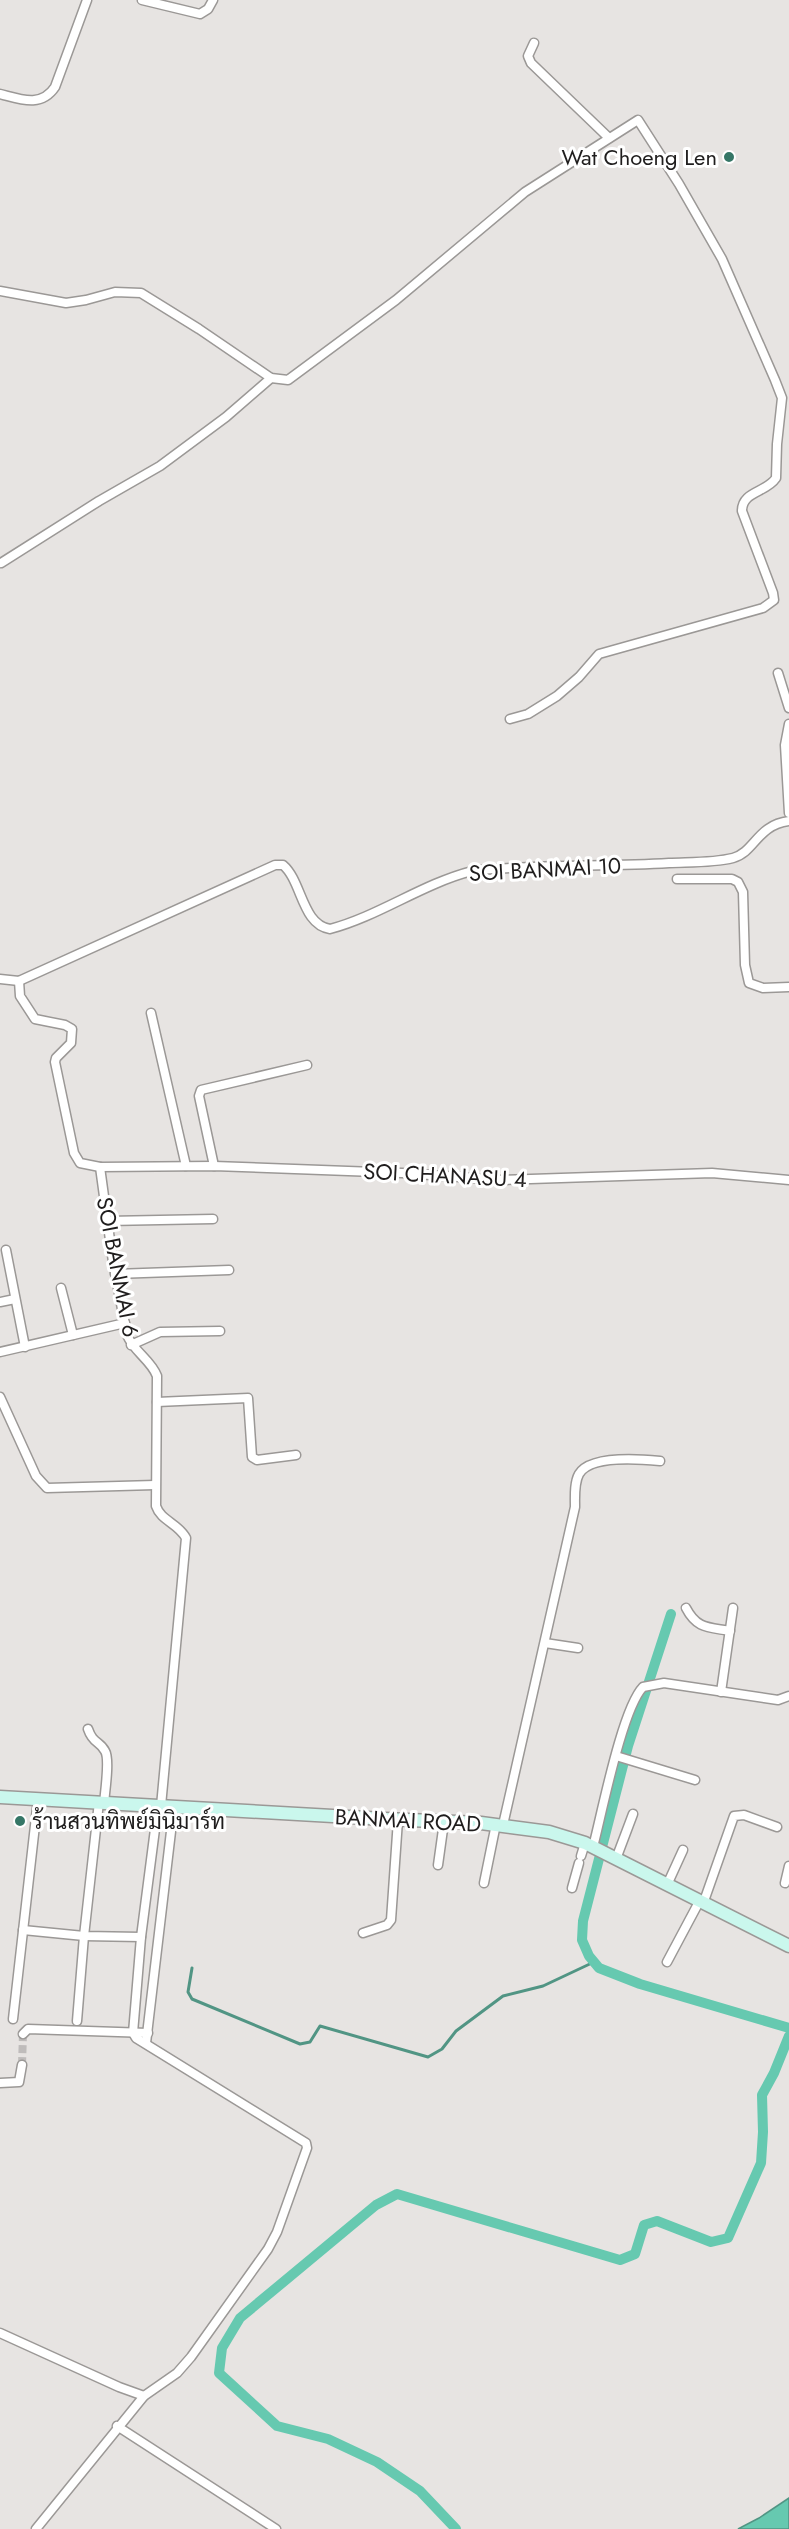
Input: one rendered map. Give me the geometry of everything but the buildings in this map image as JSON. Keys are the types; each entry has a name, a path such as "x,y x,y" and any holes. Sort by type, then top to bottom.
{"street":[{"path":"0,94 35,101 47,97 54,87 87,0"},
{"path":"142,0 200,14 208,9 213,0"},
{"path":"534,43 528,56 531,63 609,138"},
{"path":"0,291 66,303 115,292 141,293 271,378 282,381 294,377 396,300 525,192 638,120 722,259 786,397 777,444 776,478 763,490 745,498 742,504 742,511 773,593 773,603 678,633 599,654 579,677 557,696 528,714 510,719"},
{"path":"1,563 99,501 160,466 226,417 271,378"},
{"path":"778,673 789,708"},
{"path":"789,724 785,745 789,813"},
{"name":"SOI BANMAI 10","path":"19,981 275,865 283,865 290,871 302,899 316,922 322,927 330,928 401,900 454,875 471,871 659,864 733,858 773,824 789,821"},
{"path":"677,879 732,879 738,882 743,892 745,965 749,982 763,988 789,987"},
{"path":"0,979 19,981"},
{"name":"SOI BANMAI 6","path":"19,981 20,996 35,1019 65,1025 72,1029 71,1043 56,1058 59,1085 78,1161 100,1167 115,1275 131,1345 157,1376 155,1485 158,1511 182,1530 186,1544 179,1597 164,1806"},
{"path":"151,1013 186,1166"},
{"path":"214,1166 199,1096 201,1090 307,1065"},
{"name":"SOI CHANASU 4","path":"100,1167 214,1166 402,1173 502,1180 701,1173 789,1180"},
{"path":"107,1221 213,1219"},
{"path":"6,1250 25,1347"},
{"path":"115,1275 229,1270"},
{"path":"61,1288 73,1335"},
{"path":"0,1302 15,1299"},
{"path":"0,1352 125,1323"},
{"path":"131,1345 160,1332 220,1330"},
{"path":"0,1397 36,1476 47,1488 155,1485"},
{"path":"157,1402 248,1398 252,1457 257,1460 296,1455"},
{"path":"484,1883 544,1643 575,1507 577,1478 580,1471 592,1465 622,1458 660,1461"},
{"path":"686,1608 698,1625 730,1631"},
{"path":"721,1692 733,1608"},
{"path":"544,1643 578,1648"},
{"path":"572,1888 580,1860 589,1845 635,1698 643,1687 664,1683 778,1700 789,1696"},
{"path":"77,2021 84,1936 107,1756 102,1747 91,1738 88,1729"},
{"path":"616,1756 695,1780"},
{"name":"BANMAI ROAD","path":"0,1797 500,1825 556,1833 616,1858 789,1946"},
{"path":"13,2019 38,1799"},
{"path":"36,2529 144,2396 185,2365 268,2249 277,2232 307,2148 306,2143 175,2064 136,2038 133,2033 141,1937 164,1806"},
{"path":"146,2043 155,1955 164,1806"},
{"path":"616,1858 633,1814"},
{"path":"668,1962 701,1903 734,1816 744,1815 777,1827"},
{"path":"363,1933 387,1925 391,1920 398,1820"},
{"path":"438,1865 444,1822"},
{"path":"667,1885 684,1851"},
{"path":"785,1883 789,1866"},
{"path":"23,1930 84,1936 141,1937"},
{"path":"24,2034 28,2029 148,2033"},
{"path":"0,2084 19,2082 22,2065"},
{"path":"0,2333 144,2396"},
{"path":"117,2427 276,2529"}],"shaded area":[{"path":"789,2498 789,2529 738,2529 759,2518"}],"waterway":[{"path":"671,1614 628,1746 583,1921 582,1940 589,1956 599,1968 640,1984 789,2028"},
{"path":"192,1968 188,1992 192,1999 300,2044 310,2042 320,2026 428,2057 442,2049 456,2031 503,1996 543,1986 594,1962"},
{"path":"456,2529 420,2491 377,2462 328,2439 277,2426 219,2373 222,2348 240,2318 376,2205 397,2194 620,2260 635,2254 644,2225 657,2221 711,2242 728,2238 761,2163 762,2095 789,2036"}],"tunnel":[{"path":"22,2065 23,2034"}],"place":[{"name":"Wat Choeng Len","path":"729,157"},
{"name":"ร้านสวนทิพย์มินิมาร์ท","path":"20,1821"}]}
